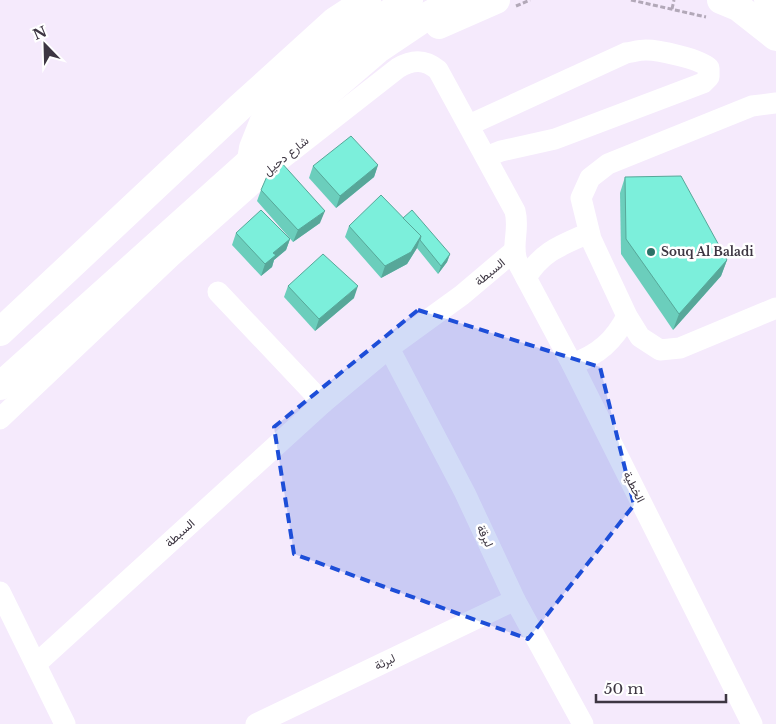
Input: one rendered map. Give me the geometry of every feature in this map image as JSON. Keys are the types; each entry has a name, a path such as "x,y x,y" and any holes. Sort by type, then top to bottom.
{"main road":[{"path":"0,332 240,107 335,21 367,0"},
{"path":"250,161 257,135 270,112 279,101 352,37 409,0"},
{"name":"شارع دحيل","path":"0,386 250,161 377,50 422,20 457,0"},
{"path":"377,50 424,32 496,0"},
{"path":"768,0 776,10"},
{"path":"716,9 738,8 776,37"}],"street":[{"path":"469,125 626,53 657,51 702,63 709,68 709,76 702,83 554,139 501,151 486,158"},
{"name":"شارع دحيل","path":"0,419 172,256 274,165 406,63 423,61 431,64 438,70 517,218 514,251"},
{"path":"776,103 752,106 608,164 590,178 581,198 589,233 626,316 640,337 660,350 680,348 776,308"},
{"path":"526,278 543,255 589,233"},
{"name":"الخطية","path":"514,251 517,261 572,364 752,724"},
{"name":"السبطة","path":"36,664 324,403 388,348 462,295 514,251"},
{"path":"218,292 324,403"},
{"path":"572,364 586,359 599,351 620,330 626,316"},
{"name":"لبرقة","path":"388,348 465,493 515,600 583,724"},
{"path":"0,592 65,724"},
{"name":"لبرثة","path":"256,724 515,600"}],"path":[{"path":"632,0 672,9 716,9"},
{"path":"672,9 674,0"}],"highlighted area":[{"path":"418,310 600,367 634,505 528,639 294,554 274,427"}],"building":[{"path":"351,136 378,165 340,196 313,166"},
{"path":"280,161 325,211 298,230 261,190 271,167"},
{"path":"681,176 727,260 679,314 626,239 625,177"},
{"path":"381,195 421,236 411,252 385,266 349,226"},
{"path":"261,210 290,239 273,253 276,255 265,264 236,233"},
{"path":"412,210 450,254 441,266 420,240 421,236 403,218"},
{"path":"323,254 358,286 319,319 288,286"}],"place":[{"name":"Souq Al Baladi","path":"651,252"}]}
